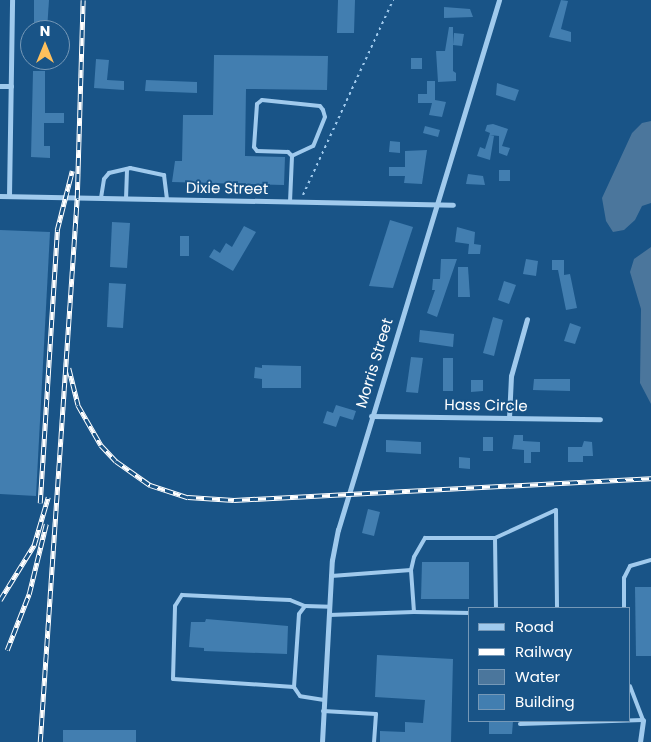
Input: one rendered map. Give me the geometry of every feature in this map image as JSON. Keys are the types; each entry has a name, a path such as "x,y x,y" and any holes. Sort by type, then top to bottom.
{"street":[{"path":"9,196 12,0"},
{"name":"Morris Street","path":"322,742 331,576 338,530 371,416 499,0"},
{"path":"0,86 11,86"},
{"name":"Dixie Street","path":"0,196 453,205"},
{"path":"509,418 511,376 527,319"},
{"name":"Hass Circle","path":"371,416 600,419"},
{"path":"640,742 643,720"}],"lane":[{"path":"290,202 292,156 288,152 257,151 254,147 257,104 262,100 320,106 323,110 325,117 313,146 292,156"},
{"path":"101,198 104,179 109,173 127,169 164,175 167,200"},
{"path":"126,199 127,169"},
{"path":"414,612 412,570 414,557 425,538 495,538 556,510 557,607"},
{"path":"495,538 496,607"},
{"path":"624,607 624,578 630,566 651,560"},
{"path":"331,576 412,570"},
{"path":"294,687 173,679 175,606 182,595 290,600 305,606 330,607"},
{"path":"305,606 299,614 294,687 300,696 324,700"},
{"path":"329,615 414,612 468,613"},
{"path":"631,689 643,720 631,720"},
{"path":"324,711 376,714 374,742"},
{"path":"520,724 582,722"}],"path":[{"path":"300,202 393,0"}],"water":[{"path":"651,121 651,203 642,206 635,220 624,230 613,232 606,221 602,198 632,133 642,123"},
{"path":"651,247 651,404 640,383 641,309 630,272 634,259"}],"building":[{"path":"34,0 49,0 48,20 34,20"},
{"path":"338,0 355,0 354,33 337,33"},
{"path":"561,0 568,1 561,29 571,32 571,42 549,37"},
{"path":"444,7 470,9 473,17 444,18"},
{"path":"449,27 453,27 453,71 456,73 456,81 438,82 436,51 445,51"},
{"path":"454,33 464,34 462,46 453,45"},
{"path":"214,55 328,56 327,90 246,89 245,156 285,157 284,185 172,182 175,161 182,161 183,115 213,115"},
{"path":"411,58 422,58 422,69 411,69"},
{"path":"96,59 109,60 107,80 124,81 124,90 94,88"},
{"path":"33,71 45,71 45,113 64,113 64,123 44,123 44,146 50,146 50,158 31,157"},
{"path":"146,80 197,82 197,93 145,91"},
{"path":"427,81 435,81 435,100 446,102 442,117 429,115 432,103 418,103 418,94 427,94"},
{"path":"497,83 519,90 515,101 496,95"},
{"path":"493,124 508,129 502,146 510,148 507,156 499,153 499,136 490,135 494,136 490,160 477,156 480,147 485,149 490,133 485,131 487,125"},
{"path":"425,126 440,130 438,137 423,133"},
{"path":"390,141 400,142 400,153 389,152"},
{"path":"427,150 422,184 404,183 405,176 389,176 389,167 405,167 405,151"},
{"path":"499,170 510,170 510,181 499,181"},
{"path":"468,174 483,176 485,185 466,184"},
{"path":"390,220 413,227 393,288 369,286"},
{"path":"112,222 130,223 127,268 110,267"},
{"path":"244,226 256,232 233,271 209,257 214,249 220,253 226,243 232,247"},
{"path":"457,227 475,232 474,244 481,245 480,254 468,254 469,244 455,242"},
{"path":"0,230 50,232 36,496 0,494"},
{"path":"180,236 189,236 189,256 180,256"},
{"path":"441,259 457,259 437,317 427,313 435,290 432,290 433,279 440,279"},
{"path":"526,259 538,261 536,276 523,274"},
{"path":"552,260 564,260 564,275 570,274 577,308 566,310 558,270 552,270"},
{"path":"458,267 468,267 470,297 458,297"},
{"path":"504,281 516,285 509,304 498,300"},
{"path":"109,283 126,284 123,328 107,327"},
{"path":"493,317 503,320 494,356 483,353"},
{"path":"570,323 581,327 575,344 564,341"},
{"path":"420,330 454,334 453,347 419,342"},
{"path":"411,357 423,358 418,393 406,392"},
{"path":"443,358 453,358 453,391 443,391"},
{"path":"262,365 301,366 301,388 262,388 262,379 254,378 255,367 262,368"},
{"path":"534,379 570,379 570,391 533,390"},
{"path":"471,380 483,380 483,391 471,392"},
{"path":"336,405 356,411 353,420 340,416 336,427 323,423 327,411 333,413"},
{"path":"514,435 523,435 523,441 540,442 540,452 531,452 531,463 524,463 524,450 512,449"},
{"path":"483,437 493,437 493,451 483,451"},
{"path":"386,440 421,442 421,454 386,452"},
{"path":"584,441 592,442 593,456 583,456 583,462 568,462 568,447 582,447"},
{"path":"459,457 470,458 470,469 459,468"},
{"path":"368,509 380,512 374,536 362,533"},
{"path":"422,562 469,562 469,599 421,599"},
{"path":"635,587 651,587 651,656 636,656"},
{"path":"206,619 288,626 287,654 204,651 204,648 189,647 191,622 205,622"},
{"path":"377,655 453,659 451,742 380,742 380,731 405,732 405,722 423,723 425,700 375,697"},
{"path":"489,722 513,722 512,734 489,734"},
{"path":"63,730 136,730 136,742 63,742"}],"railway":[{"path":"40,742 77,198 83,0"},
{"path":"40,503 57,230 72,171"},
{"path":"69,368 78,405 101,445 116,461 150,485 188,497 234,500 651,478"},
{"path":"0,600 34,545 48,497"},
{"path":"7,650 29,594 46,524"}]}
